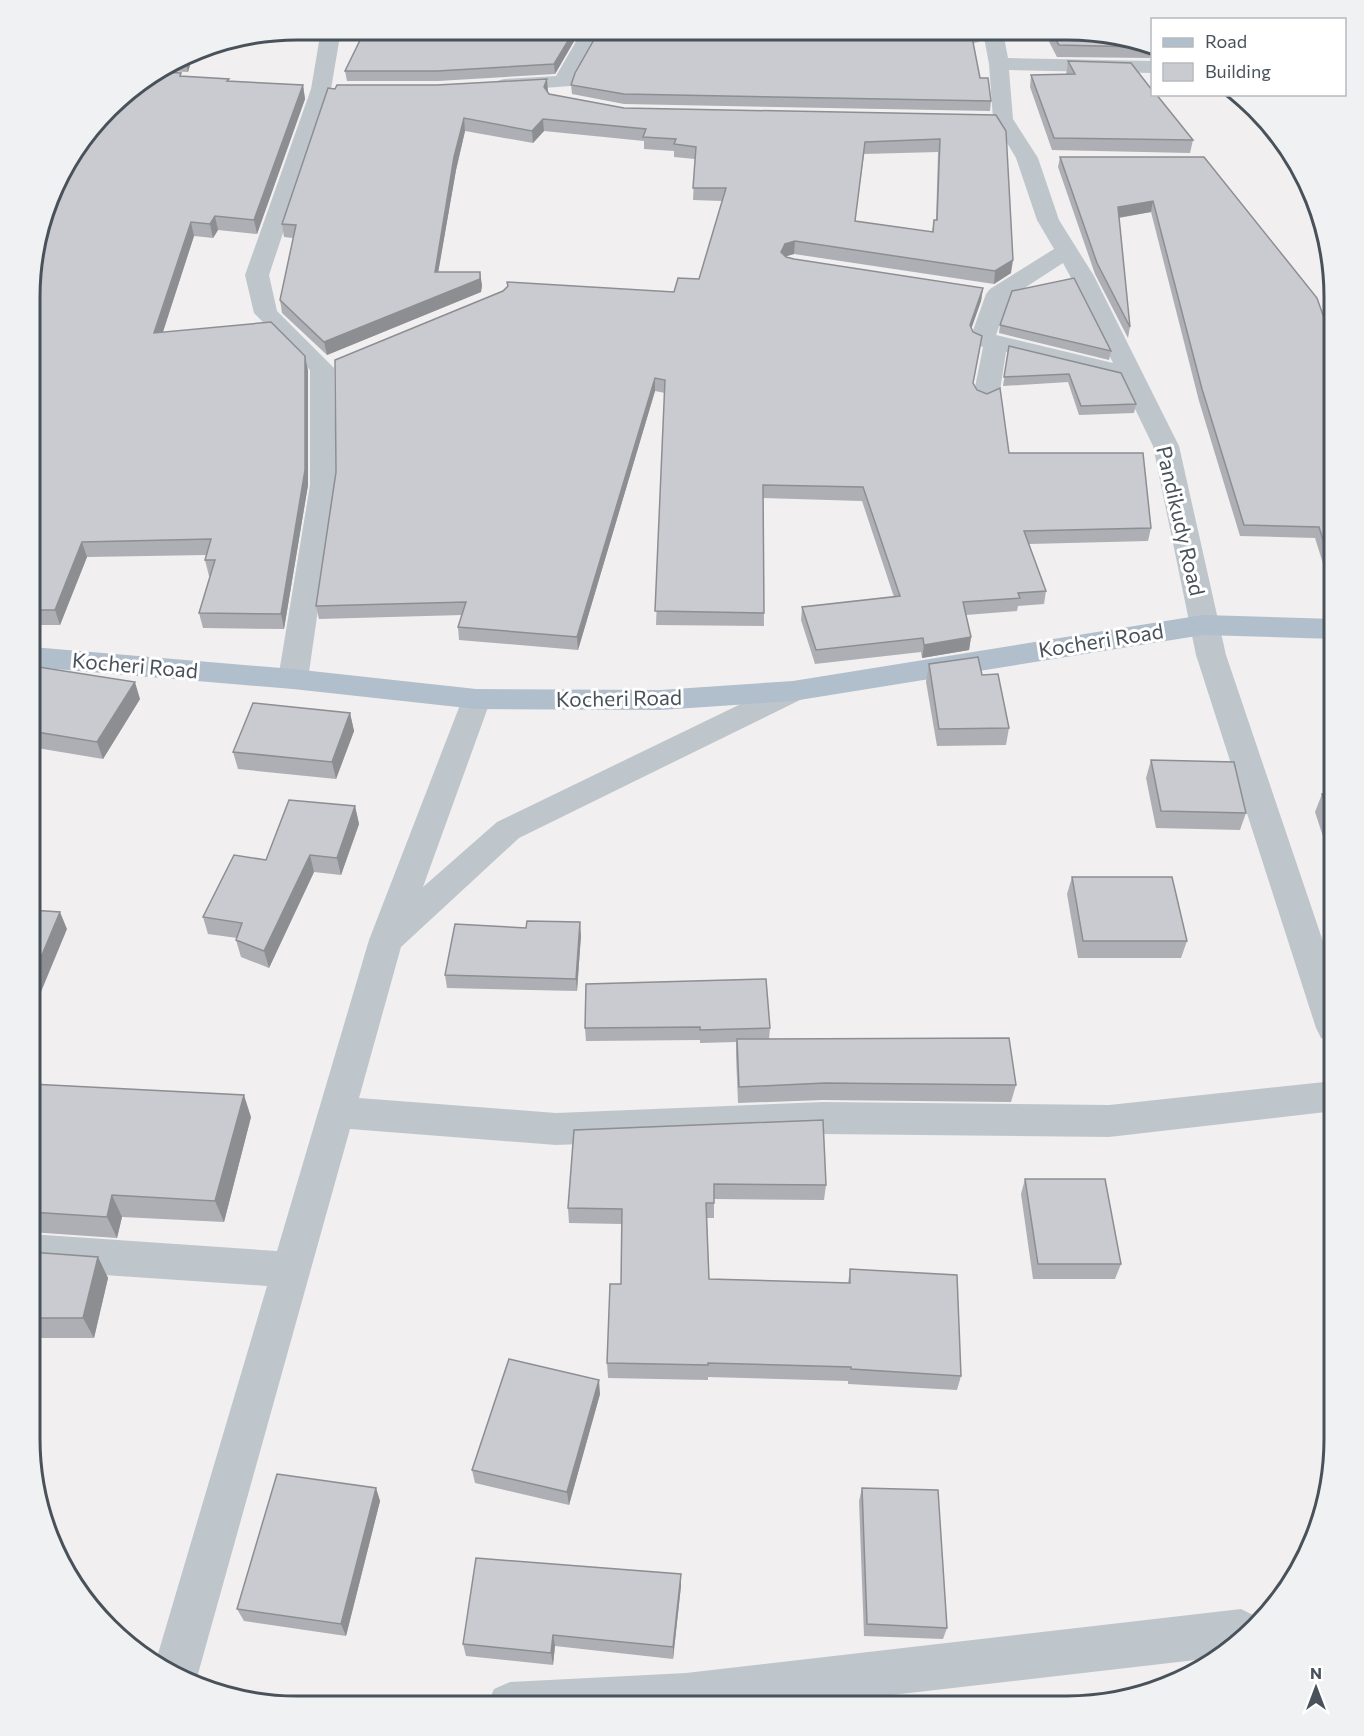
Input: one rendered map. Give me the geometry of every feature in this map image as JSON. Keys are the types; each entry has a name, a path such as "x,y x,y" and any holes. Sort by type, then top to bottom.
{"main road":[{"name":"Kocheri Road","path":"40,658 476,699 660,700 794,691 1203,625 1324,629"}],"street":[{"path":"293,680 323,485 333,364 266,313 257,275 321,88 329,40"},
{"path":"483,86 566,92 588,40"},
{"name":"Pandikudy Road","path":"995,40 999,64 992,119 1039,158 1048,219 1166,446 1203,625 1324,997"},
{"path":"999,64 1151,67"},
{"path":"1066,250 987,292 982,339 1131,375"},
{"path":"986,397 996,342"},
{"path":"386,940 508,830 794,691"},
{"path":"178,1666 386,940 476,699"},
{"path":"337,1112 556,1129 823,1118 1109,1121 1324,1097"},
{"path":"40,1253 292,1270"},
{"path":"686,1696 1235,1633"}],"building":[{"path":"360,40 569,40 554,64 437,71 345,71"},
{"path":"594,40 973,40 980,78 988,78 991,101 624,94 571,85 575,73"},
{"path":"1056,40 1123,47 1059,45"},
{"path":"1068,61 1131,63 1151,89 1151,96 1158,96 1193,140 1054,138 1031,75 1075,74"},
{"path":"174,73 181,73 180,76 229,79 227,81 303,85 254,220 215,216 210,224 191,222 154,333 271,322 305,356 305,470 281,614 199,613 215,560 205,560 211,539 82,542 55,610 40,610 40,297 45,247 54,215 67,184 84,155 104,128 128,104"},
{"path":"547,79 544,87 549,94 624,108 996,115 1006,131 1013,260 995,271 795,241 785,244 781,252 786,257 794,259 983,288 970,325 973,332 982,336 973,383 977,390 987,394 1000,388 1009,453 1143,453 1151,528 1024,531 1046,591 1018,593 1020,598 963,602 971,637 924,645 923,638 816,650 802,607 900,596 863,487 763,485 764,613 655,611 665,380 655,378 577,637 458,627 466,602 316,606 336,472 335,360 503,291 508,286 507,282 674,292 678,278 699,279 726,188 693,188 696,147 674,144 676,139 643,137 646,129 543,119 532,131 464,118 454,157 435,272 480,272 480,279 324,342 280,300 296,225 282,224 328,88 335,89 337,85 437,85","holes":["940,139 937,220 934,220 933,232 855,221 865,142"]},
{"path":"1060,157 1204,157 1317,298 1324,318 1324,543 1319,527 1244,525 1202,389 1153,201 1118,207 1130,327 1097,263"},
{"path":"1074,278 1111,351 1000,325 1012,291"},
{"path":"1009,346 1121,373 1136,404 1081,406 1069,374 1004,377"},
{"path":"978,657 982,675 998,674 1009,728 939,729 929,664"},
{"path":"40,667 135,682 97,742 40,732"},
{"path":"253,703 350,713 332,762 233,752"},
{"path":"1151,760 1234,762 1246,813 1161,811"},
{"path":"289,800 355,806 337,858 310,855 264,951 236,940 242,923 203,917 234,855 266,860"},
{"path":"1072,877 1172,877 1187,941 1083,941"},
{"path":"40,911 60,912 40,960"},
{"path":"527,921 580,922 576,979 445,975 455,924 526,928"},
{"path":"766,979 770,1028 700,1030 700,1027 585,1028 586,984"},
{"path":"1009,1038 1016,1085 825,1083 739,1087 737,1039"},
{"path":"40,1084 244,1095 215,1201 112,1195 107,1217 40,1213"},
{"path":"823,1120 826,1185 714,1184 714,1203 706,1203 709,1279 850,1283 850,1269 957,1275 961,1376 851,1369 851,1367 607,1363 610,1284 621,1284 622,1209 568,1208 574,1130"},
{"path":"1025,1179 1105,1179 1121,1264 1038,1264"},
{"path":"40,1253 98,1257 83,1318 40,1318"},
{"path":"509,1359 599,1380 567,1492 472,1470"},
{"path":"277,1474 376,1488 341,1624 237,1609"},
{"path":"862,1488 938,1490 947,1628 867,1624"},
{"path":"476,1558 681,1574 673,1647 553,1635 551,1653 463,1644"}]}
